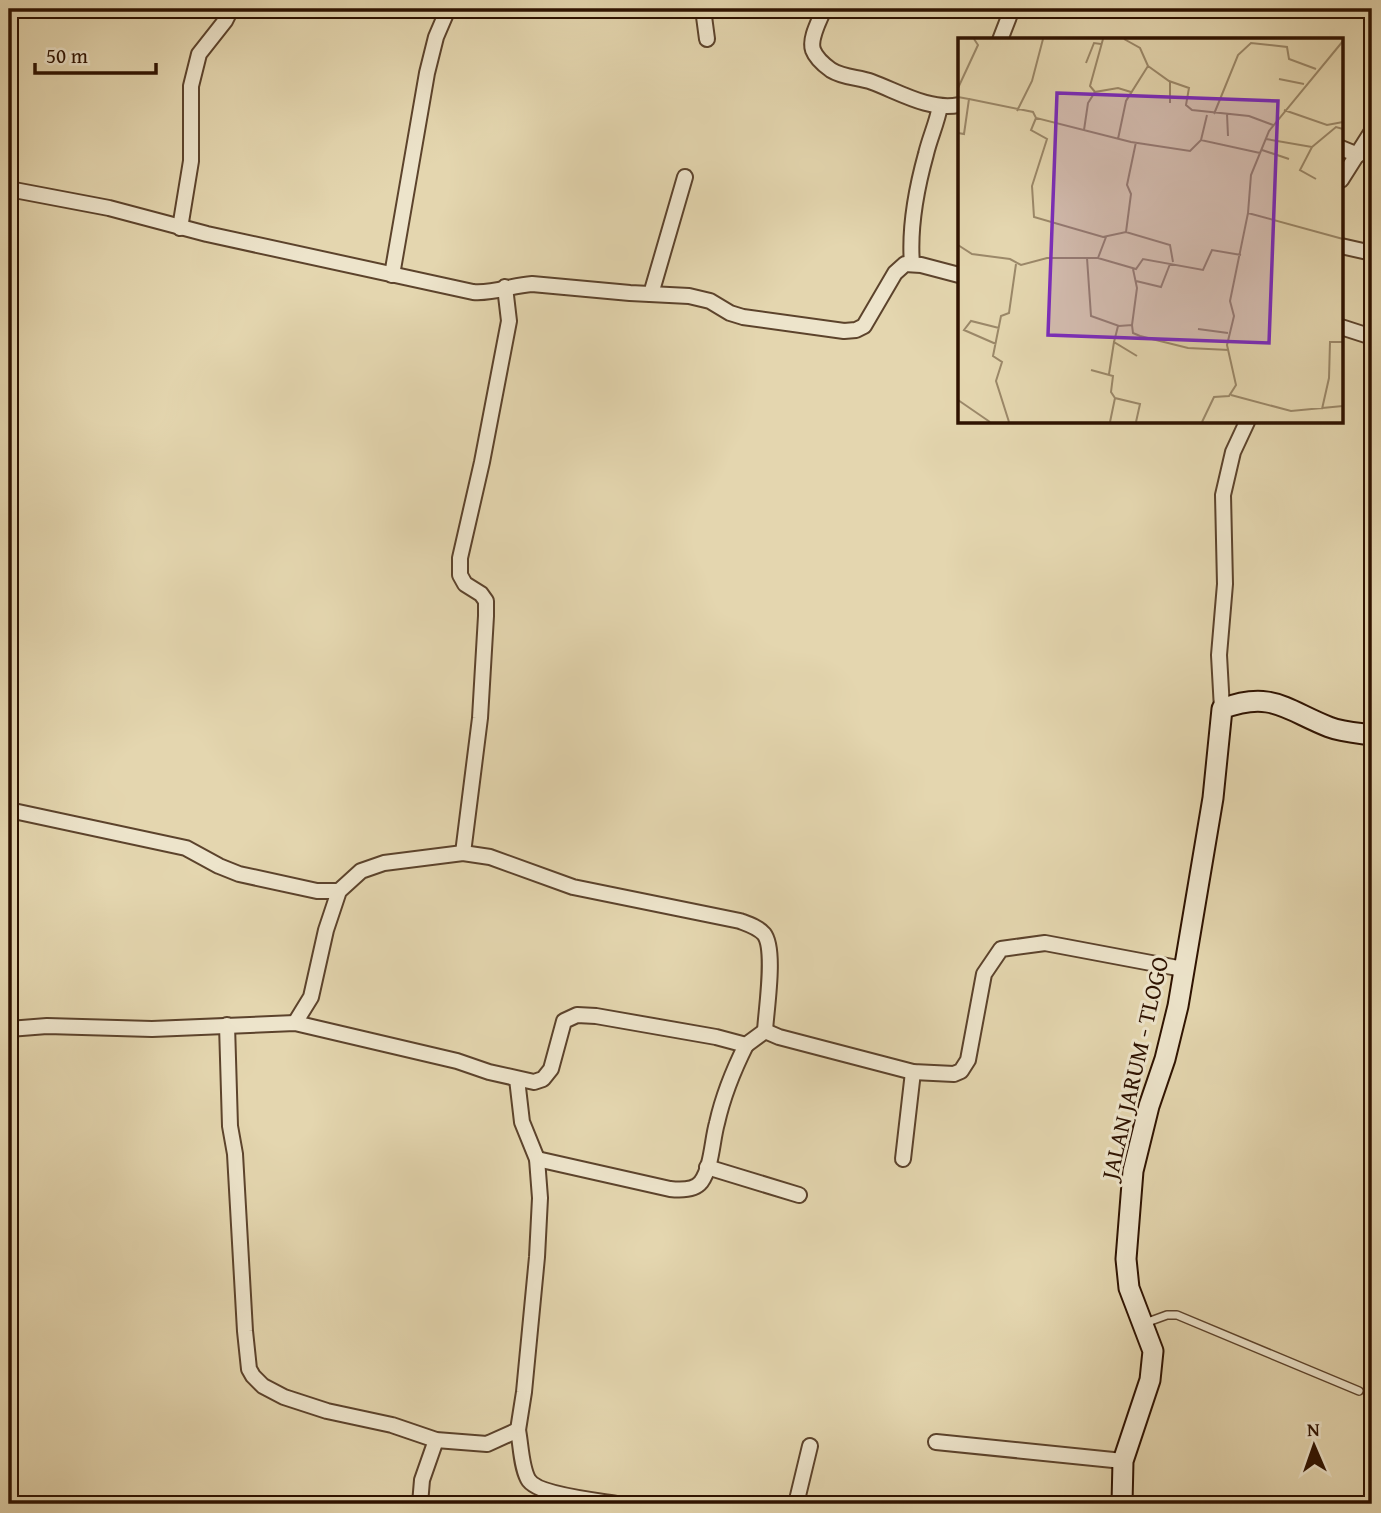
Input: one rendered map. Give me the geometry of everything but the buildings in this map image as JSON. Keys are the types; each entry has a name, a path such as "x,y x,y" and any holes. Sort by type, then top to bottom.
{"street":[{"path":"180,228 191,161 191,86 199,54 225,21 230,9"},
{"path":"392,275 427,73 436,37 448,9"},
{"path":"703,9 707,39"},
{"path":"824,9 812,49 820,61 832,70 848,78 869,81 940,106 958,105"},
{"path":"1001,38 1012,9"},
{"path":"912,264 911,230 916,195 940,106"},
{"path":"1342,179 1372,131"},
{"path":"1342,148 1358,155"},
{"path":"651,294 685,177"},
{"path":"9,189 109,208 180,228 483,293 532,284 689,296 710,301 730,313 766,322 844,331 864,326 895,273 905,264 958,275"},
{"path":"1342,246 1372,253"},
{"path":"463,853 480,718 486,616 485,601 481,594 465,584 460,575 460,558 482,463 509,321 505,287"},
{"path":"1342,327 1372,337"},
{"path":"1246,424 1233,453 1223,495 1226,584 1219,655 1222,709 1242,702 1264,701 1285,706 1332,728 1372,735"},
{"name":"JALAN JARUM - TLOGO","path":"1122,1504 1123,1461 1150,1380 1153,1351 1129,1288 1126,1259 1133,1171 1149,1106 1166,1059 1178,1006 1213,798 1222,709"},
{"path":"9,810 186,848 239,874 317,891 339,891"},
{"path":"295,1023 311,997 326,930 339,891 361,871 384,863 463,853 490,857 573,887 754,926 765,935 769,954 765,1031"},
{"path":"765,1031 913,1072 954,1074 961,1071 968,1060 984,974 1001,949 1045,943 1183,970"},
{"path":"9,1029 47,1026 152,1029 295,1023 534,1082 543,1079 551,1069 564,1021 577,1015 596,1016 746,1045"},
{"path":"227,1026 230,1126 235,1154 249,1369 263,1386 284,1397 327,1411 392,1424 436,1440 487,1444 518,1430"},
{"path":"537,1159 679,1190 695,1187 707,1167 721,1109 746,1045 765,1031"},
{"path":"903,1159 913,1072"},
{"path":"517,1079 522,1122 537,1159 540,1198 537,1257 518,1430 528,1479 534,1486 618,1504"},
{"path":"707,1167 799,1195"},
{"path":"420,1504 422,1480 436,1440"},
{"path":"936,1442 1123,1461"},
{"path":"796,1504 810,1446"}],"lane":[{"path":"1141,1325 1167,1315 1177,1315 1359,1391"}]}
